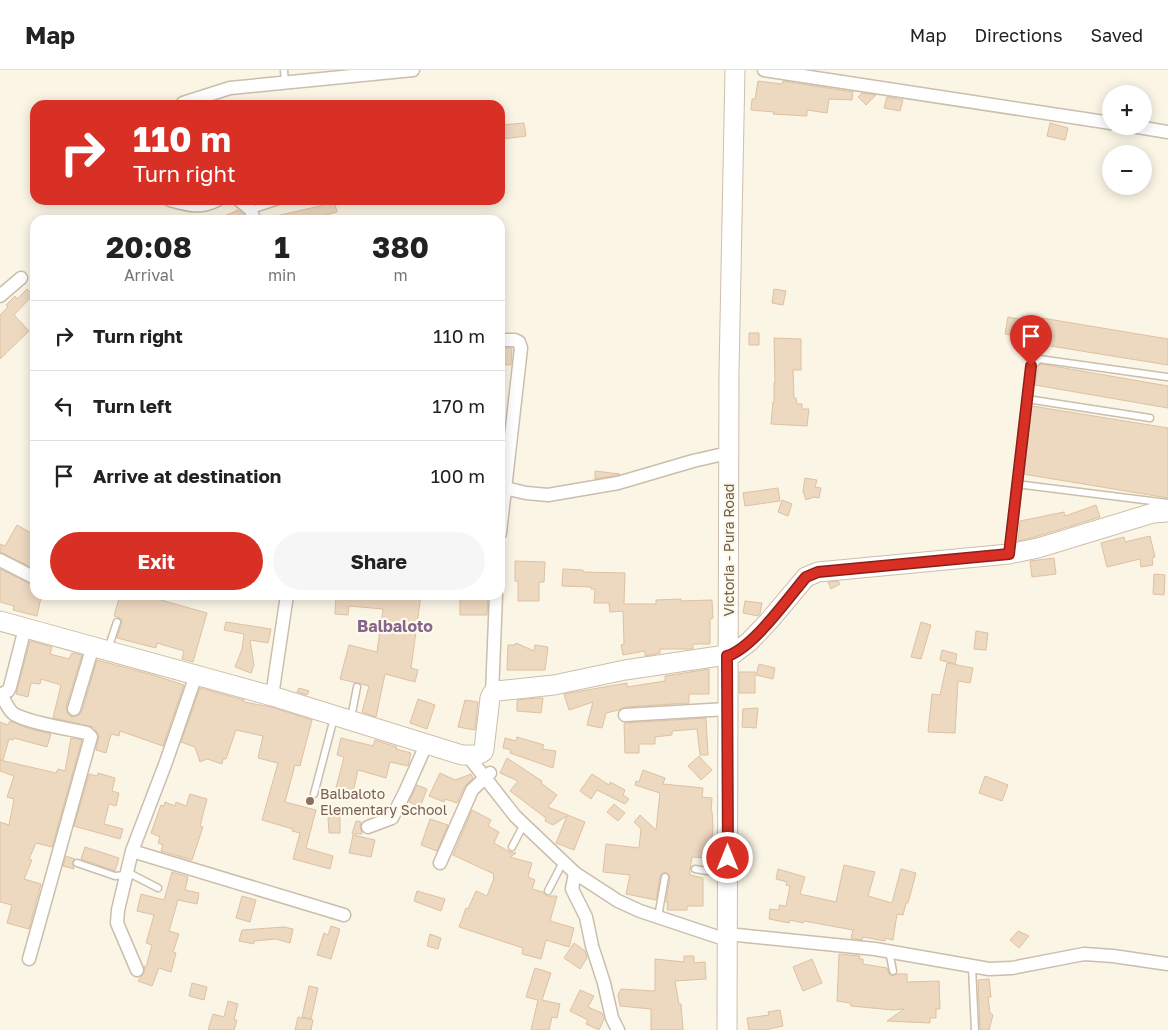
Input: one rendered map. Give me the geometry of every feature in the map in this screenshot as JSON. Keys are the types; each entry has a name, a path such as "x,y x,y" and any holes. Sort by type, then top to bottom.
{"street":[{"path":"192,100 230,88 413,70"},
{"name":"Victoria - Pura Road","path":"727,1030 728,453 735,70"},
{"path":"764,70 1102,122"},
{"path":"1152,129 1168,132"},
{"path":"193,205 209,205"},
{"path":"243,205 252,215"},
{"path":"0,296 21,278"},
{"path":"505,340 520,342 521,348 505,488 526,494 548,495 618,483 728,453"},
{"path":"492,694 496,691 554,685 625,670 727,656 740,650 749,642 810,574 1009,554 1038,548 1153,513 1168,512"},
{"path":"0,560 30,575"},
{"path":"272,696 286,600"},
{"path":"496,600 492,694 476,752 488,777 510,809 524,824 575,874 618,900 658,918 727,937 833,944 989,969 1091,954 1168,964"},
{"path":"0,621 272,696 343,717 426,745 476,752"},
{"path":"25,628 10,687 1,694 9,710 27,720 88,733 91,737 29,959"},
{"path":"74,709 100,648"},
{"path":"138,970 117,923 118,910 132,851 166,762 196,675"},
{"path":"625,715 727,709"},
{"path":"368,827 392,818 426,745"},
{"path":"440,863 469,795 476,785 488,777"},
{"path":"132,851 344,915"},
{"path":"575,874 572,889 586,917 592,946 604,982 610,1012 618,1030"}],"lane":[{"path":"284,70 285,83"},
{"path":"252,215 272,205"},
{"path":"1009,554 1031,366 1039,359 1167,377"},
{"path":"1027,399 1150,418"},
{"path":"1016,484 1168,503"},
{"path":"100,648 117,622"},
{"path":"314,794 343,717 357,687"},
{"path":"512,847 524,824"},
{"path":"548,891 563,862"},
{"path":"78,863 115,876 127,874 158,888"},
{"path":"695,869 728,874"},
{"path":"658,918 665,877"},
{"path":"889,952 893,970"},
{"path":"972,967 975,1030"}],"building":[{"path":"758,81 782,84 783,81 853,92 852,100 829,99 827,113 807,110 807,116 773,114 774,112 751,110 752,99 755,99"},
{"path":"862,93 876,95 866,105 858,97"},
{"path":"887,97 903,100 900,111 884,108"},
{"path":"524,123 526,136 505,139 505,125"},
{"path":"1050,123 1068,128 1065,140 1047,136"},
{"path":"335,205 337,212 325,215 280,215 320,206"},
{"path":"238,210 244,215 227,215"},
{"path":"27,289 30,292 30,298 14,315 29,331 0,359 0,315 15,296 17,299"},
{"path":"774,289 786,291 783,305 772,303"},
{"path":"1008,317 1041,323 1042,318 1168,339 1168,365 1038,344 1038,339 1005,334"},
{"path":"749,333 759,333 759,345 749,345"},
{"path":"774,338 801,339 801,370 793,370 794,398 796,398 797,404 802,404 802,409 809,409 807,426 771,424 775,383"},
{"path":"505,348 512,348 511,365 505,364"},
{"path":"1041,364 1168,386 1168,408 1035,385 1038,367"},
{"path":"1032,406 1168,428 1168,498 1023,474"},
{"path":"595,471 620,474 595,479"},
{"path":"805,478 817,480 815,487 821,488 819,498 814,497 806,500 803,491"},
{"path":"778,488 780,501 745,506 743,493"},
{"path":"782,500 792,504 788,516 778,512"},
{"path":"1096,505 1100,517 1018,541 1020,521 1064,512 1065,516"},
{"path":"17,525 30,532 30,567 0,552 0,544 5,546"},
{"path":"1150,536 1155,557 1152,558 1153,565 1141,567 1140,559 1107,567 1101,543 1124,537 1125,542"},
{"path":"1054,558 1056,574 1032,577 1030,561"},
{"path":"515,561 545,562 544,582 539,582 539,601 518,601"},
{"path":"0,569 30,584 30,600 41,600 37,616 13,610 14,606 0,602"},
{"path":"563,569 583,570 583,572 625,573 624,604 656,604 656,600 712,600 713,618 710,619 710,644 693,644 693,649 660,649 660,653 645,656 645,651 623,655 621,645 624,644 623,611 610,612 609,603 594,603 595,589 591,589 591,587 562,586"},
{"path":"1154,574 1165,575 1164,595 1153,594"},
{"path":"838,581 840,584 831,589 828,582"},
{"path":"119,600 161,600 207,613 193,662 182,659 184,651 157,643 156,648 117,638 122,621 114,616"},
{"path":"336,600 420,600 411,668 418,670 415,682 385,674 376,717 362,712 369,686 340,679 349,645 377,652 383,609 349,606 348,615 335,614"},
{"path":"460,600 488,600 487,615 460,615"},
{"path":"745,601 762,603 758,616 743,613"},
{"path":"226,622 271,629 268,643 250,640 254,665 251,673 235,667 242,649 244,634 224,630"},
{"path":"921,622 931,625 921,659 911,657"},
{"path":"976,631 988,633 986,650 974,649"},
{"path":"30,641 52,647 50,654 69,659 72,653 82,655 66,707 68,714 72,717 79,715 82,711 97,660 184,685 163,746 120,731 119,736 111,734 106,753 96,750 99,735 93,727 53,718 61,685 41,679 40,684 31,683 28,697 16,694"},
{"path":"516,643 534,651 535,645 548,647 545,670 507,670 508,645 515,645"},
{"path":"942,650 957,654 955,664 940,660"},
{"path":"947,663 973,668 970,683 958,681 955,733 928,732 932,694 940,695"},
{"path":"759,664 775,668 773,679 756,675"},
{"path":"709,669 709,694 689,694 689,703 625,707 606,713 602,728 587,725 593,702 569,710 564,694 627,683 627,687 665,681 665,676"},
{"path":"739,672 755,672 755,693 739,693"},
{"path":"200,688 312,720 300,766 295,765 285,802 316,810 306,848 333,856 330,869 293,859 300,833 292,831 293,829 262,820 278,763 258,758 263,736 236,730 226,759 223,759 222,764 207,759 200,762 195,747 181,742"},
{"path":"299,688 309,691 307,695 297,692"},
{"path":"543,698 541,713 517,711 517,700"},
{"path":"418,699 435,705 427,729 410,723"},
{"path":"465,700 478,702 475,730 458,727"},
{"path":"758,708 756,728 742,727 743,709"},
{"path":"706,718 708,755 700,755 697,729 672,731 672,735 655,737 655,744 639,744 639,753 625,753 624,723"},
{"path":"10,721 27,728 51,734 47,747 14,738 13,740 9,739 3,760 0,760 0,722 8,725"},
{"path":"517,737 544,745 542,749 556,751 553,768 510,753 511,750 503,748 505,738 516,741"},
{"path":"71,738 82,740 52,847 36,843 29,859 32,860 24,879 41,884 29,929 7,923 12,905 0,902 0,822 9,825 14,799 7,797 14,776 0,771 0,760 56,773 58,769 65,771"},
{"path":"341,738 373,746 375,740 397,747 396,749 411,753 408,766 390,762 386,778 358,770 353,792 336,788 344,757 337,755"},
{"path":"699,756 712,770 701,780 688,766"},
{"path":"507,758 542,781 541,783 557,795 548,807 585,822 574,850 556,843 567,816 553,825 545,821 546,818 510,791 518,781 500,773"},
{"path":"643,770 665,778 663,784 703,788 702,797 712,798 713,827 710,858 692,857 690,869 690,875 703,878 703,906 687,906 687,910 667,910 668,902 666,902 670,877 666,872 660,876 656,900 626,894 630,875 603,872 606,844 639,848 641,829 634,822 640,815 656,830 660,793 635,785 636,781 639,782"},
{"path":"98,773 115,778 112,791 119,793 116,806 109,804 104,824 123,829 120,839 74,826 89,774 97,776"},
{"path":"440,773 455,780 471,774 473,778 465,786 457,803 445,799 444,802 429,796"},
{"path":"592,774 609,785 610,782 625,790 623,795 629,799 625,804 597,790 591,799 580,791"},
{"path":"985,776 1008,785 1002,801 979,793"},
{"path":"417,785 427,789 420,807 409,802"},
{"path":"190,794 207,799 200,826 203,827 192,860 161,851 163,845 158,843 160,837 151,833 161,805 164,806 165,802 175,806 176,802 186,806"},
{"path":"614,804 625,813 618,821 607,812"},
{"path":"472,810 491,820 488,826 499,832 494,843 510,852 516,853 510,857 532,863 528,877 535,880 532,889 543,892 546,896 557,896 550,921 574,928 569,947 546,940 541,959 522,954 523,948 459,927 466,908 468,909 476,891 487,896 494,878 494,874 453,855"},
{"path":"340,816 340,833 329,833 328,817"},
{"path":"430,819 448,825 437,851 421,845"},
{"path":"356,821 361,822 362,834 352,834"},
{"path":"353,835 375,840 371,857 349,853"},
{"path":"85,847 119,858 115,871 81,859"},
{"path":"66,856 75,859 72,863 74,869 63,866"},
{"path":"844,865 875,872 868,896 892,903 901,869 916,873 903,915 897,914 893,940 885,938 885,941 863,937 862,940 851,938 853,930 804,921 803,923 790,920 789,923 769,919 770,909 779,910 779,905 786,906 790,886 786,885 787,882 776,879 778,869 805,877 800,894 836,902"},
{"path":"172,872 188,877 185,890 199,893 197,904 178,900 169,931 179,934 173,952 176,953 171,972 159,968 152,986 138,981 145,971 144,966 146,967 152,945 146,943 154,915 137,911 141,894 164,900"},
{"path":"417,891 445,899 441,911 414,901"},
{"path":"242,896 256,900 250,922 236,918"},
{"path":"331,926 340,929 331,959 317,955 324,933 328,935"},
{"path":"284,927 293,929 290,943 276,939 254,941 254,944 239,941 242,930"},
{"path":"1018,931 1029,936 1019,948 1010,940"},
{"path":"430,934 441,938 438,949 427,946"},
{"path":"574,943 585,951 587,958 580,969 564,958"},
{"path":"839,954 860,956 859,959 863,959 863,964 887,968 892,976 907,974 907,982 939,981 940,1009 936,1009 936,1018 930,1018 930,1023 887,1021 904,1009 893,1010 851,1006 850,1003 837,1001"},
{"path":"684,956 694,956 694,963 705,962 706,979 675,981 679,1004 681,1004 683,1030 651,1030 651,1009 620,1006 618,995 621,989 655,991 655,959 684,962"},
{"path":"812,959 822,983 803,991 793,967"},
{"path":"535,968 551,973 542,1000 560,1004 557,1018 552,1017 549,1030 531,1030 538,1000 526,997"},
{"path":"989,979 991,997 988,997 990,1013 993,1015 989,1030 980,1030 978,980"},
{"path":"192,983 207,987 204,1000 189,996"},
{"path":"309,986 318,988 311,1019 302,1017"},
{"path":"580,990 594,996 588,1007 602,1013 604,1019 599,1030 586,1024 588,1020 570,1011"},
{"path":"228,1001 238,1004 234,1020 237,1020 234,1030 208,1030 213,1014 224,1017"},
{"path":"780,1010 783,1026 769,1030 749,1030 747,1018 769,1015 768,1012"},
{"path":"298,1017 313,1020 311,1030 295,1030"}],"place":[{"name":"Balbaloto Elementary School","path":"310,801"}],"district":[{"name":"Balbaloto","path":"395,626"}],"route":[{"path":"728,858 727,656 740,650 749,642 810,574 1009,554 1031,366"}]}
